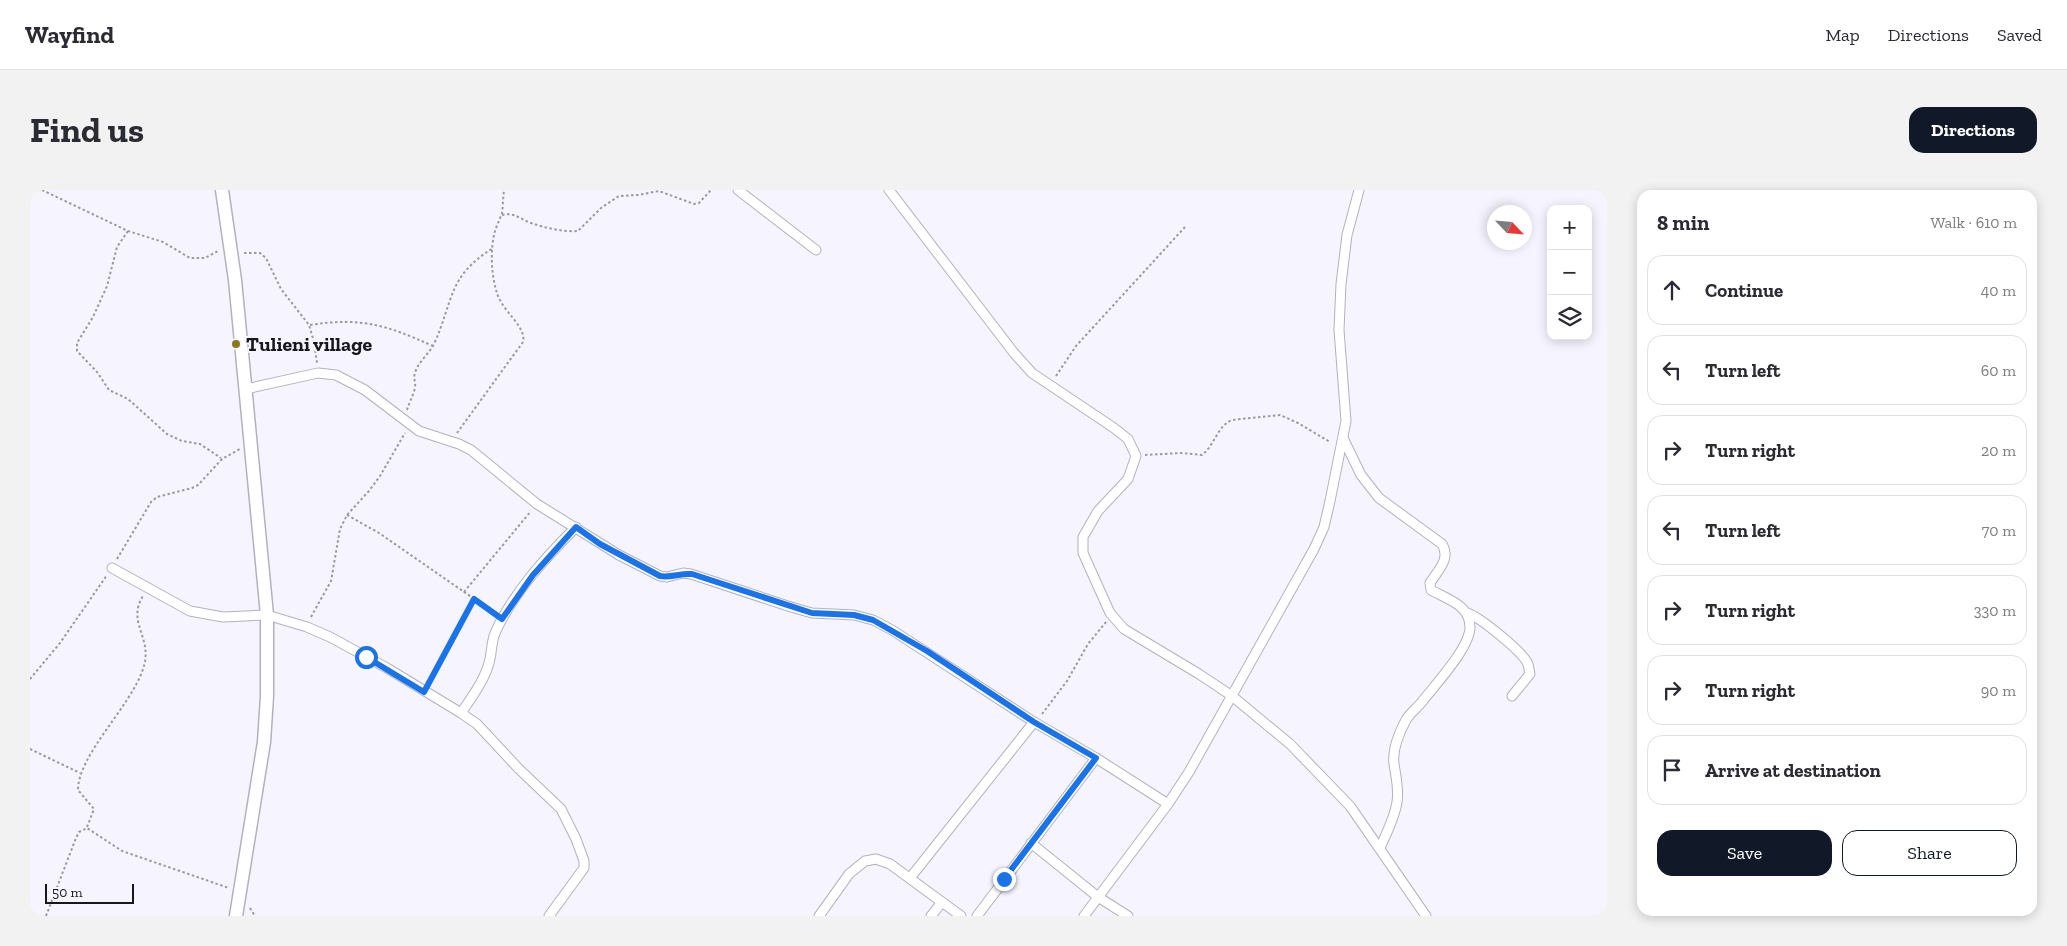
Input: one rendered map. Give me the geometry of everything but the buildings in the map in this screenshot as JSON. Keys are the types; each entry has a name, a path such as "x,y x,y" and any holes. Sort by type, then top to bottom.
{"street":[{"path":"222,190 231,249 246,390 267,615 267,696 264,742 236,916"},
{"path":"738,190 816,250"},
{"path":"889,190 1014,353 1032,373 1128,439 1136,456 1128,479 1098,511 1082,537 1082,553 1110,613 1124,629 1232,696 1290,744 1312,765 1350,806 1426,916"},
{"path":"1084,916 1168,804 1210,736 1314,549 1324,527 1343,438 1346,406 1339,330 1341,284 1347,235 1359,190"},
{"path":"246,390 318,373 336,375 353,383 380,401 407,423 429,435 472,450 537,504 600,544 660,576 667,577 683,573 692,574 812,613 854,615 873,620 927,651 1034,722 1096,758 1168,804"},
{"path":"1343,438 1362,475 1380,498 1442,544 1446,550 1446,557 1430,583 1432,590 1457,603 1467,612 1480,619 1527,662 1530,674 1512,696"},
{"path":"462,713 486,670 494,636 502,619 533,575 576,527"},
{"path":"112,568 190,611 223,617 267,615 307,627 330,637 387,668 477,724 518,768 550,797 569,821 584,861 584,868 550,916"},
{"path":"1380,848 1397,803 1398,782 1394,762 1399,736 1407,718 1420,704 1468,640 1470,626 1467,612"},
{"path":"910,878 1034,722"},
{"path":"977,916 1096,758"},
{"path":"1031,843 1098,897 1128,916"},
{"path":"819,916 849,874 864,861 876,859 890,864 961,916"},
{"path":"931,916 942,902"}],"path":[{"path":"42,190 128,231 163,242 190,258 205,258 231,249 263,254 284,293 309,325 314,342 318,373"},
{"path":"451,442 519,347 524,335 521,328 501,305 496,290 493,248 495,232 501,215 504,190"},
{"path":"501,215 512,213 537,225 578,231 601,208 620,196 638,195 659,190 687,202 699,203 711,190"},
{"path":"1049,386 1076,346 1185,227"},
{"path":"128,231 117,247 107,286 77,343 77,351 97,372 109,390 128,399 168,434 182,441 200,444 222,459"},
{"path":"307,627 318,601 331,581 340,529 347,516 380,476 407,423 415,389 415,372 433,346 449,298 465,270 476,258 493,248"},
{"path":"309,325 329,322 368,323 387,327 433,346"},
{"path":"1136,456 1181,453 1202,455 1207,451 1226,422 1271,416 1286,417 1341,449"},
{"path":"30,679 60,643 112,568 151,502 157,497 198,485 222,459 251,444"},
{"path":"464,592 537,504"},
{"path":"347,516 379,533 502,619"},
{"path":"46,916 76,838 79,832 87,828 94,809 78,790 80,774 103,735 124,706 143,670 146,646 136,610 148,587"},
{"path":"424,692 474,599"},
{"path":"1034,722 1067,681 1088,644 1105,624 1110,613"},
{"path":"30,749 80,774"},
{"path":"87,828 122,851 239,892"}],"place":[{"name":"Tulieni village","path":"236,344"}],"route":[{"path":"366,657 424,692 474,599 502,619 518,594 548,556 576,527 600,544 660,576 667,577 683,573 692,574 812,613 854,615 873,620 927,651 1034,722 1096,758 1004,879"}]}
